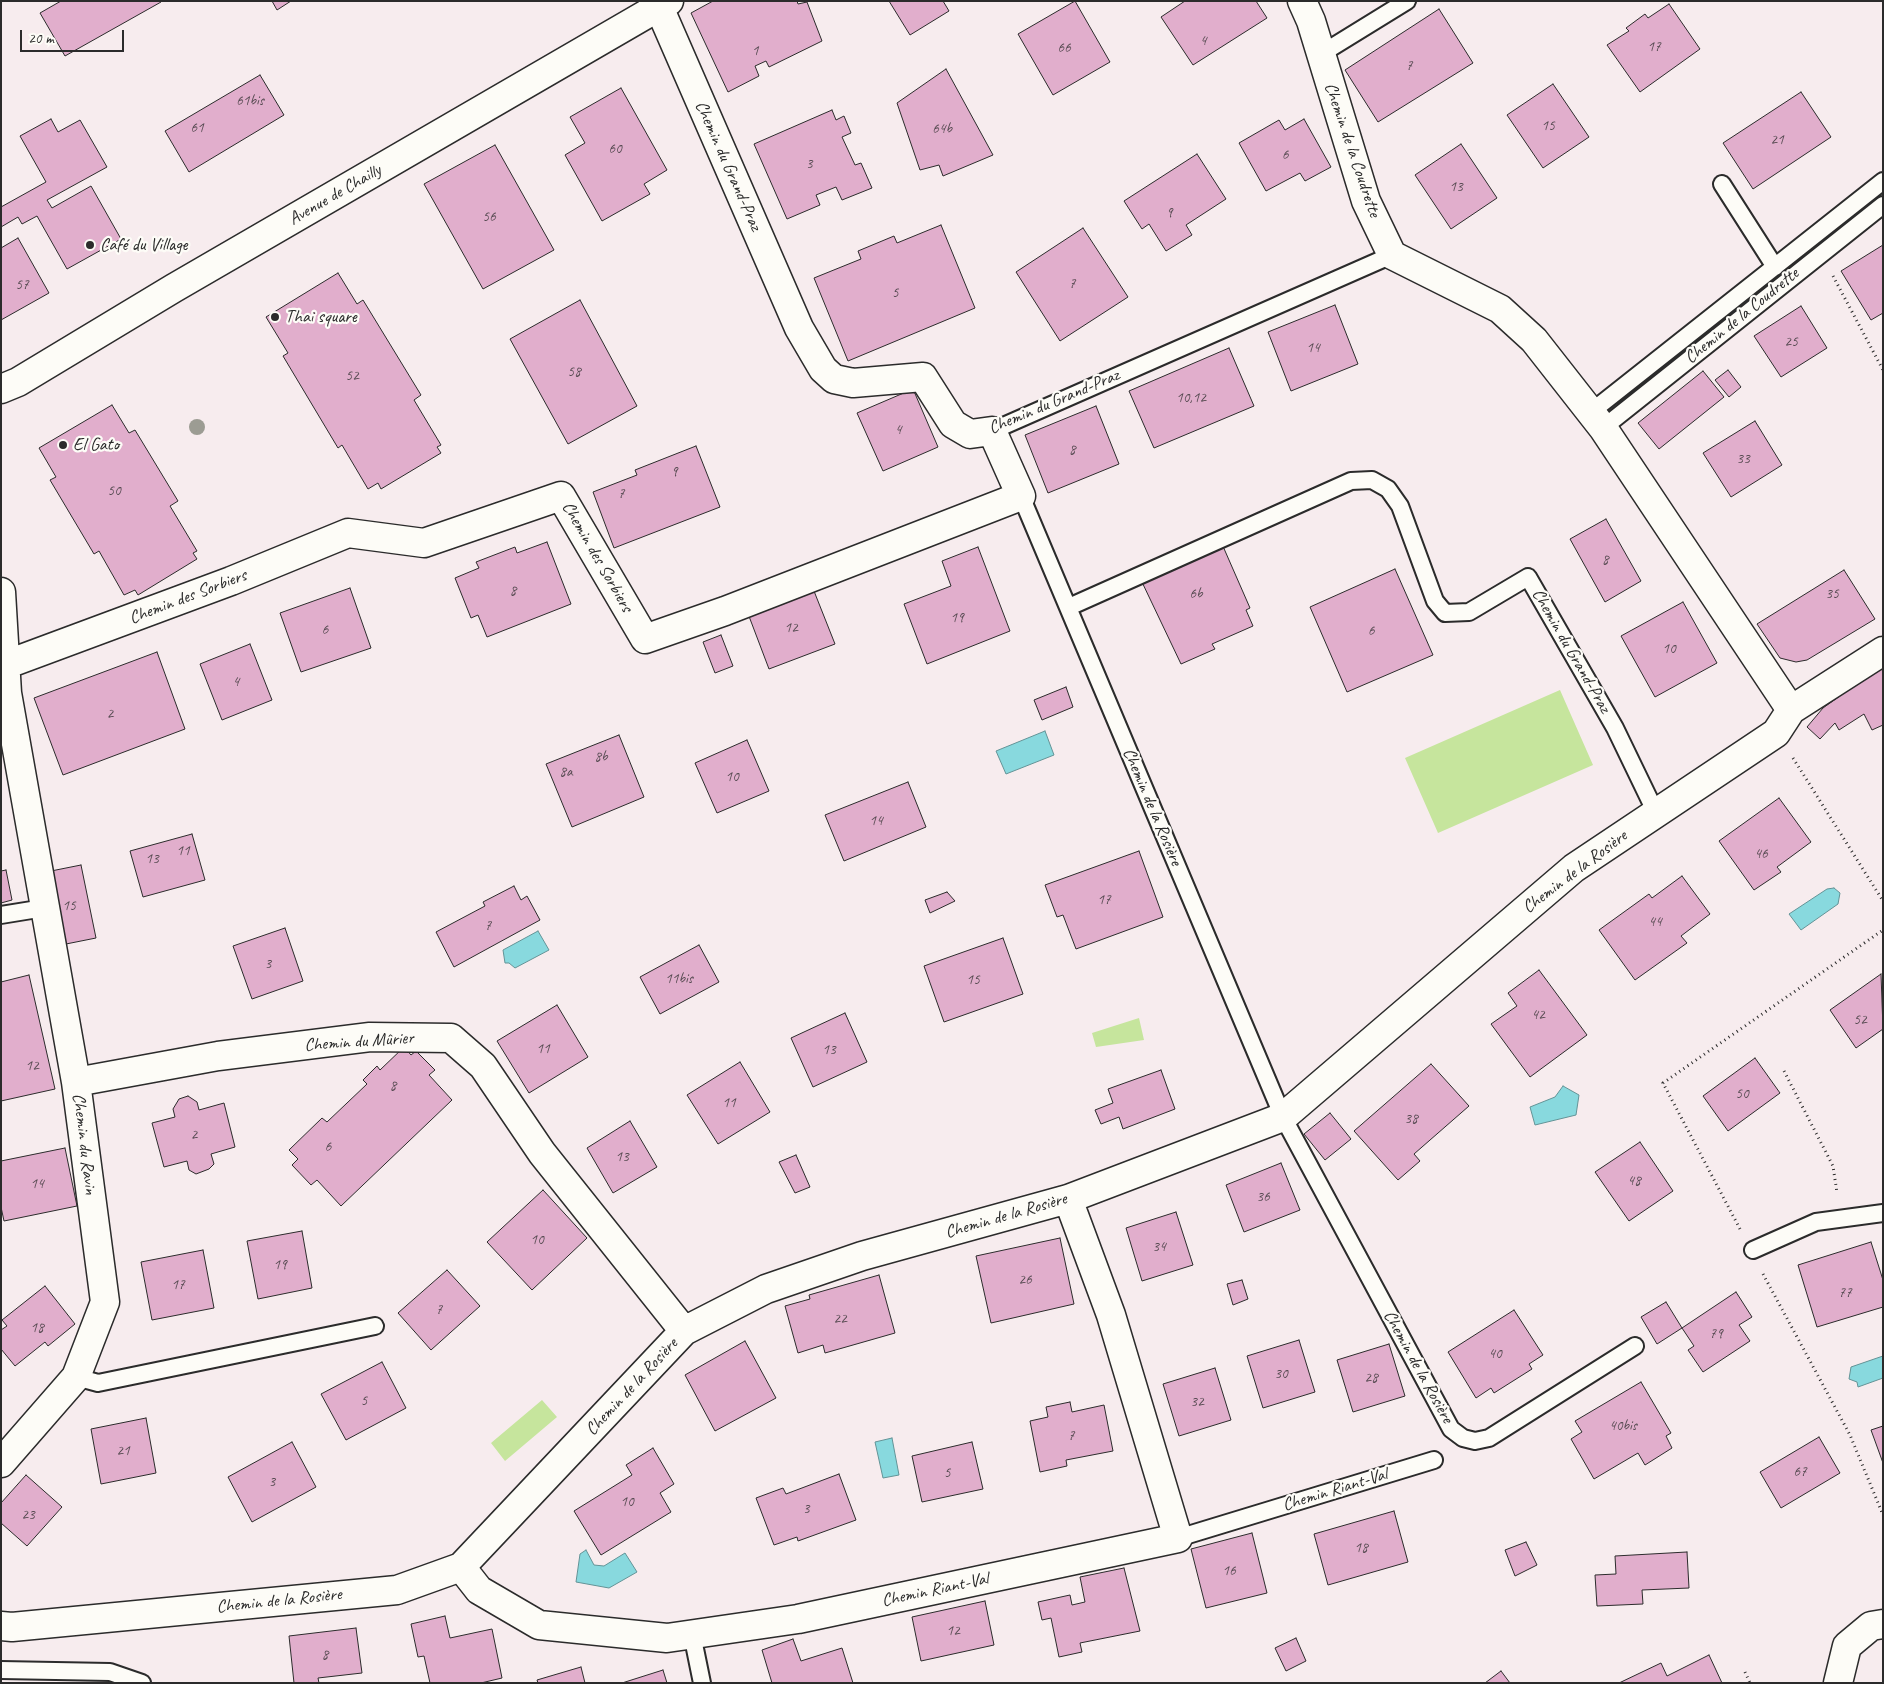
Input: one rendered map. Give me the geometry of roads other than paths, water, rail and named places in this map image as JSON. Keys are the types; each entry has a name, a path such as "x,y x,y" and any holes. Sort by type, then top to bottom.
{"street":[{"name":"Chemin de la Coudrette","path":"1302,1 1311,21 1366,201 1392,255"},
{"name":"Avenue de Chailly","path":"1,389 18,382 181,284 664,4"},
{"name":"Chemin du Grand-Praz","path":"664,4 799,328 823,369 834,379 853,384 924,377 954,424 970,434 992,430"},
{"path":"1392,255 1500,309 1534,340 1597,420 1791,710"},
{"path":"992,430 1021,496"},
{"name":"Chemin des Sorbiers","path":"5,665 231,581 348,533 424,543 561,496 645,639 725,611 1021,496"},
{"name":"Chemin du Ravin","path":"1,592 5,665 4,693 10,758 44,908 76,1082 105,1302 76,1377 1,1463"},
{"name":"Chemin de la Rosière","path":"1,1626 12,1627 397,1590 461,1567 684,1331 766,1289 862,1256 1068,1199 1283,1117 1552,885 1776,733 1791,710 1883,651"},
{"name":"Chemin du Mûrier","path":"76,1082 218,1056 370,1037 451,1038 483,1066 542,1153 684,1331"},
{"path":"1068,1199 1111,1316 1178,1538"},
{"name":"Chemin Riant-Val","path":"461,1567 479,1590 539,1625 667,1638 798,1619 1178,1538"},
{"path":"1838,1683 1847,1646 1871,1626 1883,1624"}],"lane":[{"path":"1320,54 1407,1"},
{"name":"Chemin de la Coudrette","path":"1597,420 1775,267 1883,181"},
{"name":"Chemin de la Coudrette","path":"1722,184 1775,267"},
{"name":"Chemin de la Coudrette","path":"1597,420 1883,205"},
{"name":"Chemin du Grand-Praz","path":"992,430 1392,255"},
{"name":"Chemin du Grand-Praz","path":"1069,607 1351,481 1372,480 1388,489 1400,506 1435,601 1445,613 1469,612 1528,577 1615,728 1656,813"},
{"name":"Chemin de la Rosière","path":"1021,496 1283,1117 1451,1429 1463,1438 1475,1441 1489,1438 1635,1346"},
{"path":"1,915 44,908"},
{"path":"1753,1250 1816,1222 1883,1213"},
{"path":"76,1377 98,1383 374,1326"},
{"name":"Chemin Riant-Val","path":"1178,1538 1434,1460"},
{"path":"692,1634 702,1683"},
{"path":"1,1670 110,1672 142,1683"}],"water":[{"path":"1045,731 1054,755 1006,774 996,751"},
{"path":"1834,888 1840,893 1838,904 1801,930 1789,914 1827,889"},
{"path":"538,931 549,950 515,968 509,963 505,963 503,950"},
{"path":"1563,1086 1579,1095 1576,1115 1535,1125 1530,1107 1555,1097"},
{"path":"1883,1356 1883,1378 1858,1387 1857,1382 1849,1379 1851,1367"},
{"path":"892,1438 899,1475 883,1478 875,1442"},
{"path":"586,1550 594,1565 604,1566 625,1553 637,1572 609,1588 576,1582 580,1554"}],"place":[{"name":"Café du Village","path":"90,245"},
{"name":"Thai square","path":"275,317"},
{"name":"El Gato","path":"63,445"}]}
